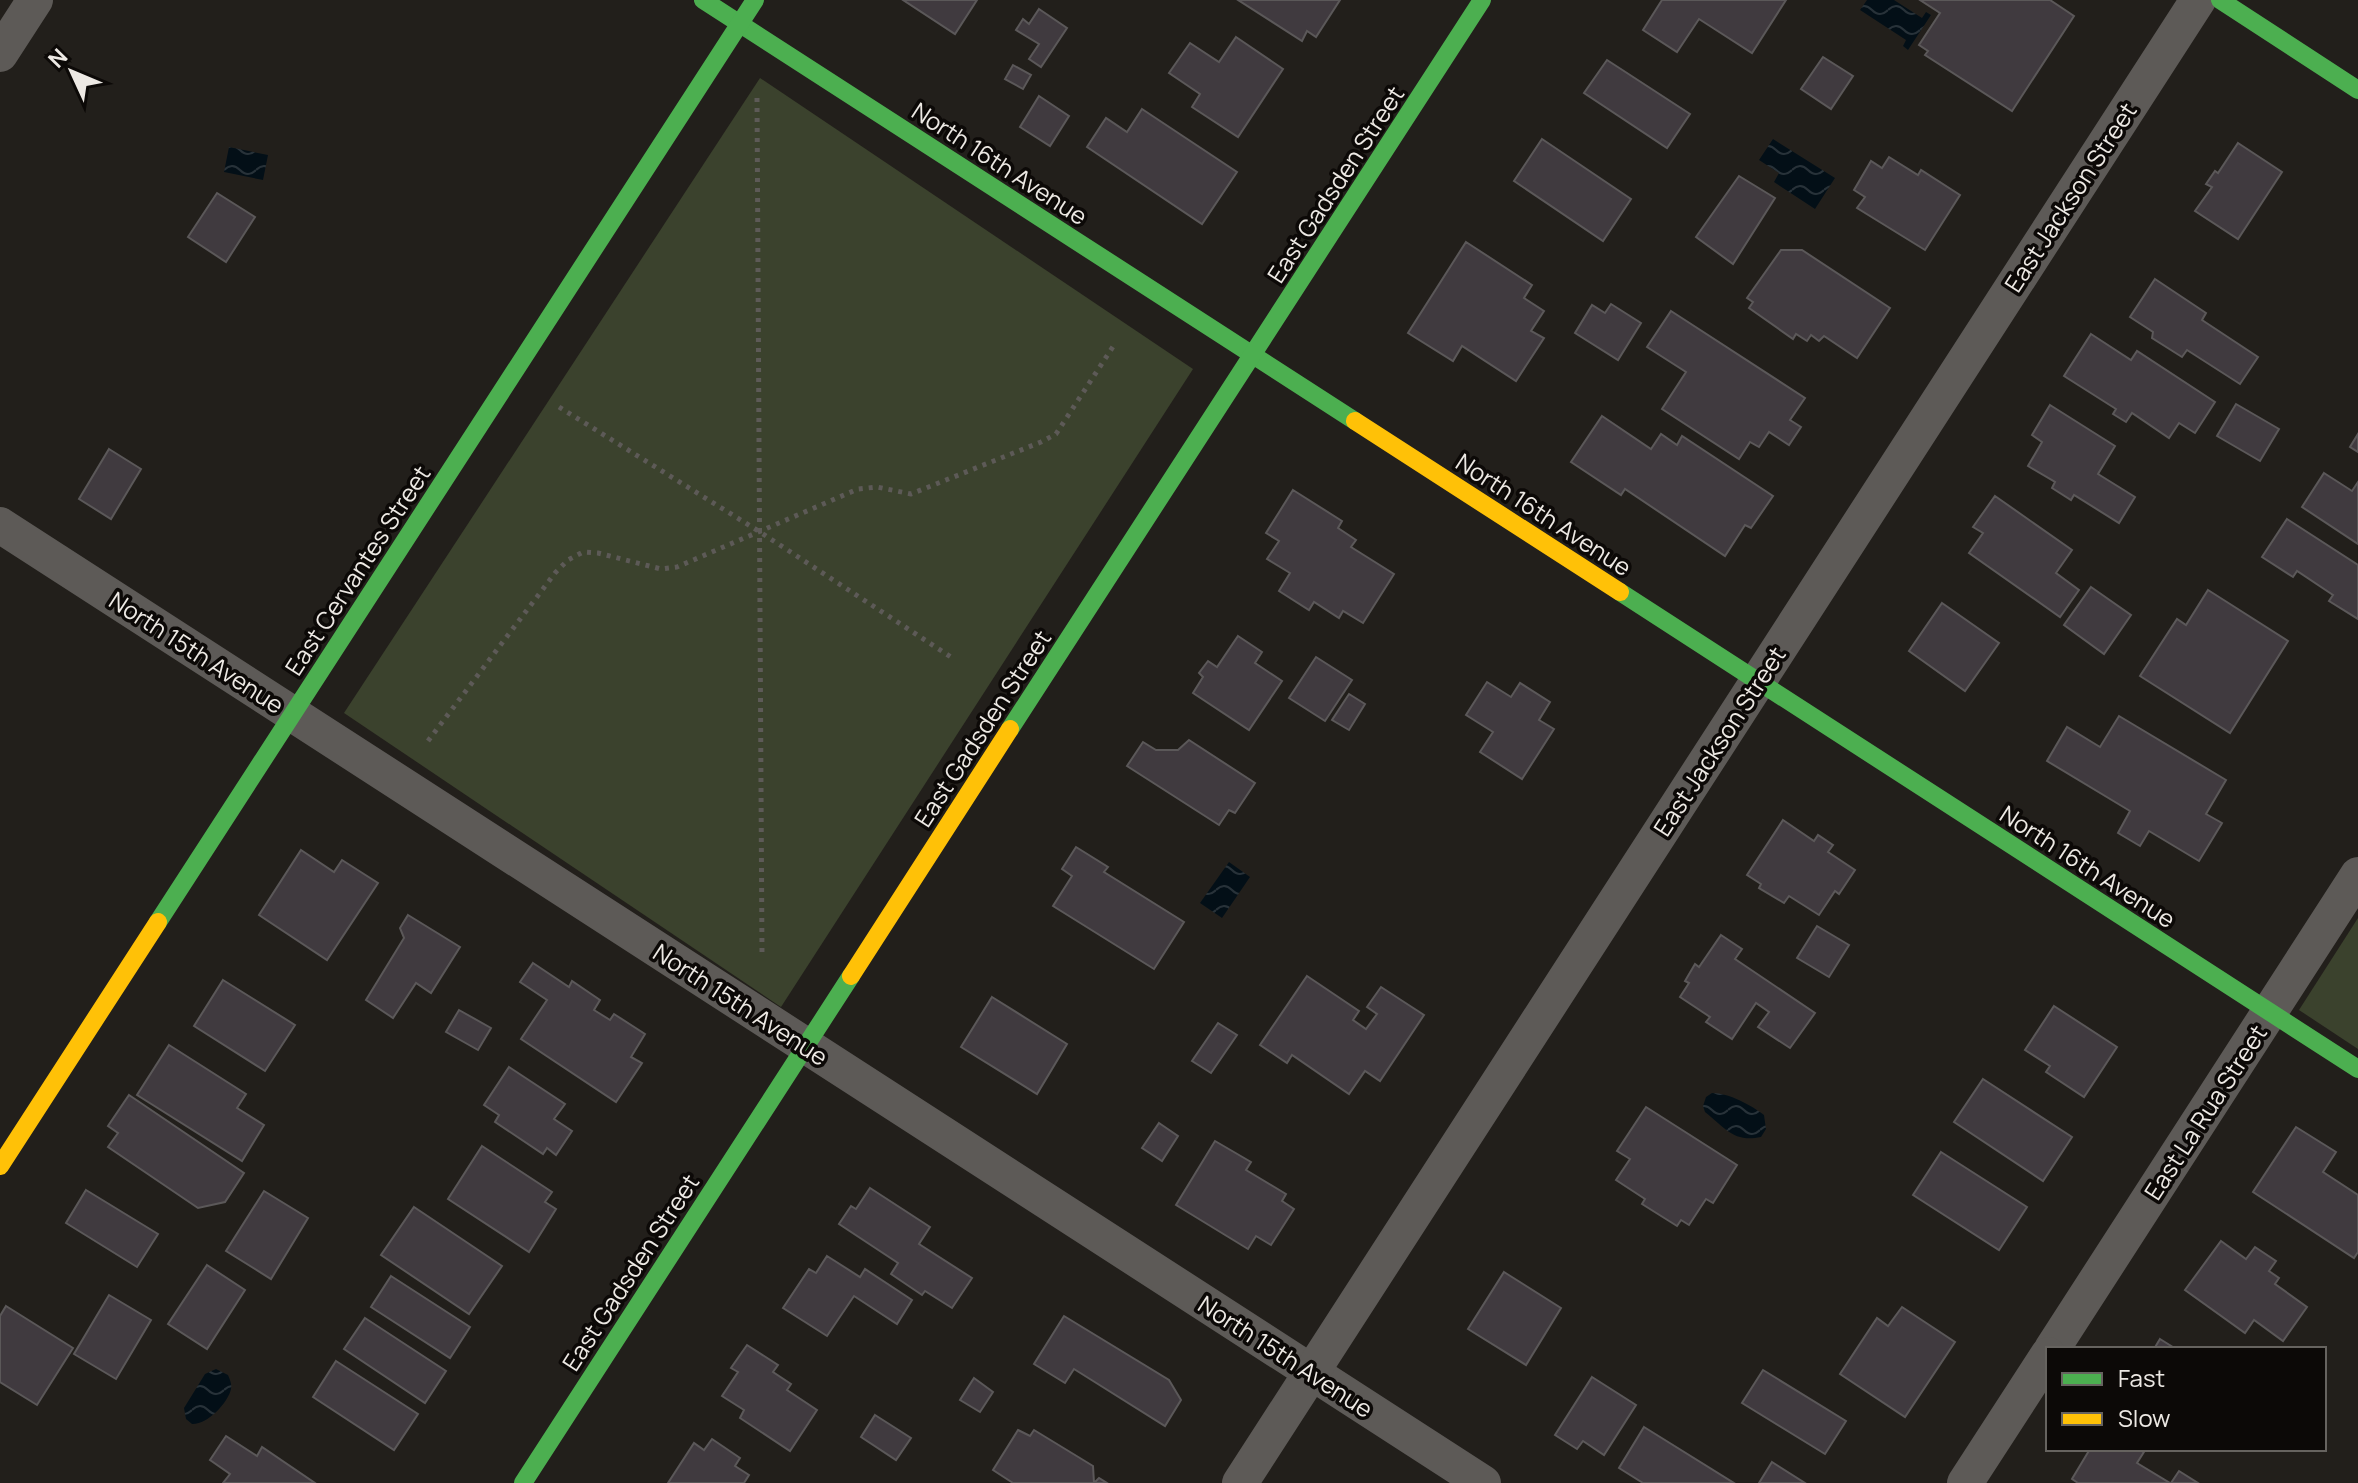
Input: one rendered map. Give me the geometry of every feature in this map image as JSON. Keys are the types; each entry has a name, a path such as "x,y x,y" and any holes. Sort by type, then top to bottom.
{"street":[{"path":"0,54 35,0"},
{"name":"North 16th Avenue","path":"703,0 2358,1069"},
{"name":"East Cervantes Street","path":"0,1166 755,0"},
{"name":"East Gadsden Street","path":"523,1483 1482,0"},
{"name":"East Jackson Street","path":"1240,1483 2198,0"},
{"path":"2220,0 2358,90"},
{"name":"North 15th Avenue","path":"0,525 1483,1483"},
{"name":"East La Rua Street","path":"2053,1347 2358,875"},
{"path":"1965,1483 2046,1358"}],"path":[{"path":"757,98 762,956"},
{"path":"428,741 568,560 583,552 661,569 677,567 858,489 877,487 911,494 1056,434 1116,342"},
{"path":"559,407 760,532 954,659"}],"green space":[{"path":"760,78 1193,369 781,1007 344,713"},
{"path":"2358,918 2358,1049 2299,1010"}],"water":[{"path":"1867,0 1894,0 1922,18 1926,12 1931,15 1908,50 1903,46 1906,40 1860,10"},
{"path":"1773,139 1835,178 1815,209 1774,182 1779,173 1759,160"},
{"path":"229,147 268,155 263,180 224,172"},
{"path":"1229,862 1250,877 1222,918 1200,903"},
{"path":"1712,1093 1740,1100 1764,1115 1766,1129 1761,1137 1737,1136 1705,1112 1706,1097"},
{"path":"216,1369 228,1375 231,1385 229,1395 210,1417 192,1424 186,1419 184,1408 205,1374"}],"building":[{"path":"903,0 977,0 955,34"},
{"path":"1238,0 1340,0 1316,37 1307,31 1302,41"},
{"path":"1662,0 1786,0 1752,53 1699,19 1677,52 1643,30"},
{"path":"1920,0 2050,0 2074,16 2012,111 1925,55 1928,51 1919,45 1940,13"},
{"path":"1039,9 1067,28 1041,67 1029,59 1039,44 1016,30 1023,19 1029,24"},
{"path":"1236,37 1283,69 1238,137 1192,107 1200,94 1169,73 1190,43 1219,62"},
{"path":"1823,57 1853,76 1831,109 1801,89"},
{"path":"1607,60 1690,114 1667,148 1584,93"},
{"path":"1013,65 1031,75 1023,89 1005,79"},
{"path":"1039,96 1069,116 1050,146 1020,127"},
{"path":"1142,109 1237,172 1202,224 1087,147 1106,118 1127,132"},
{"path":"1542,139 1631,199 1603,241 1514,181"},
{"path":"2238,143 2282,172 2238,239 2195,211 2212,187 2206,184 2215,171 2218,173"},
{"path":"1889,157 1918,175 1921,170 1960,195 1925,250 1857,208 1865,197 1854,190 1871,161 1882,168"},
{"path":"1739,176 1775,198 1733,264 1696,237"},
{"path":"217,193 255,217 226,262 188,237"},
{"path":"1466,242 1532,285 1524,298 1544,311 1531,331 1544,338 1516,381 1462,346 1453,361 1408,333"},
{"path":"1781,250 1802,250 1890,308 1857,358 1824,336 1819,341 1811,335 1807,341 1796,334 1793,339 1749,308 1753,302 1747,298"},
{"path":"2155,279 2206,313 2202,320 2258,357 2240,384 2187,350 2182,357 2152,338 2153,332 2130,317"},
{"path":"1611,304 1641,323 1618,360 1575,333 1592,305 1605,313"},
{"path":"1671,311 1805,398 1790,420 1801,427 1789,445 1769,432 1759,447 1750,442 1739,459 1662,409 1686,372 1647,347"},
{"path":"2091,334 2131,360 2137,351 2215,402 2195,433 2179,423 2169,438 2132,413 2126,422 2113,414 2116,409 2064,376"},
{"path":"2236,404 2279,429 2260,461 2217,436"},
{"path":"2050,405 2115,446 2098,474 2135,497 2119,523 2074,495 2071,500 2052,488 2055,482 2028,466 2042,442 2032,435"},
{"path":"1602,416 1651,449 1661,434 1677,445 1682,436 1773,496 1751,528 1745,525 1725,556 1625,489 1621,495 1571,462"},
{"path":"2358,434 2358,452 2350,447"},
{"path":"109,449 141,469 111,519 79,499"},
{"path":"2324,473 2352,491 2358,482 2358,544 2302,507"},
{"path":"1293,490 1342,521 1338,528 1356,540 1351,547 1394,574 1363,623 1343,611 1339,618 1314,602 1309,610 1279,591 1290,573 1267,559 1279,541 1266,533"},
{"path":"1995,496 2072,550 2056,573 2079,590 2060,617 1969,553 1983,533 1973,527"},
{"path":"2287,519 2358,565 2358,619 2329,601 2333,595 2297,571 2293,577 2262,557"},
{"path":"2091,587 2131,615 2104,654 2064,625"},
{"path":"2208,590 2288,641 2230,733 2140,676 2177,619 2186,625"},
{"path":"1942,603 1999,643 1965,691 1909,651"},
{"path":"1238,636 1262,652 1255,663 1282,681 1249,730 1193,693 1203,677 1199,673 1208,661 1217,667"},
{"path":"1316,657 1352,680 1325,721 1289,698"},
{"path":"1487,682 1511,697 1520,683 1550,702 1539,720 1554,729 1522,779 1480,752 1493,732 1466,715"},
{"path":"1349,694 1365,704 1349,730 1332,720"},
{"path":"2119,716 2226,780 2206,814 2222,823 2199,861 2149,831 2140,846 2118,833 2130,811 2047,761 2067,727 2100,747"},
{"path":"1189,740 1255,783 1235,813 1229,810 1219,825 1127,766 1143,742 1156,750 1178,750"},
{"path":"1783,820 1814,841 1818,835 1833,845 1828,852 1855,870 1839,894 1835,891 1819,915 1789,896 1784,903 1759,888 1761,884 1747,875"},
{"path":"1076,847 1108,867 1104,872 1184,922 1154,969 1053,906 1072,876 1062,869"},
{"path":"301,850 334,872 342,860 378,883 327,960 259,915"},
{"path":"408,915 460,947 431,993 416,983 393,1018 366,1000 404,938 400,928"},
{"path":"1817,926 1849,945 1829,977 1797,958"},
{"path":"1721,935 1742,949 1735,959 1815,1013 1790,1048 1758,1027 1769,1012 1756,1003 1732,1039 1706,1022 1710,1017 1680,997 1689,983 1685,981 1695,964 1699,967"},
{"path":"533,963 569,987 572,981 600,1000 594,1010 610,1020 614,1014 645,1034 631,1057 642,1063 616,1102 521,1039 547,1000 520,982"},
{"path":"1307,976 1359,1011 1353,1020 1366,1029 1377,1014 1367,1007 1381,987 1424,1015 1380,1081 1365,1071 1349,1094 1292,1055 1287,1063 1260,1045"},
{"path":"223,980 295,1025 265,1071 194,1026"},
{"path":"992,997 1067,1044 1037,1094 961,1047"},
{"path":"2054,1006 2117,1047 2084,1097 2046,1072 2050,1066 2025,1050"},
{"path":"459,1010 491,1028 478,1050 446,1032"},
{"path":"1218,1023 1237,1035 1211,1073 1192,1061"},
{"path":"169,1045 246,1094 237,1108 264,1125 242,1161 137,1095"},
{"path":"509,1067 565,1104 554,1119 572,1131 556,1155 547,1148 543,1154 495,1122 499,1115 484,1105"},
{"path":"1983,1079 2072,1137 2043,1181 1954,1122"},
{"path":"129,1095 244,1173 225,1202 198,1208 108,1147 118,1133 108,1126"},
{"path":"1646,1107 1737,1165 1713,1203 1706,1199 1689,1225 1681,1220 1677,1226 1642,1204 1645,1199 1616,1180 1630,1159 1617,1151"},
{"path":"1159,1123 1178,1136 1162,1161 1142,1148"},
{"path":"2296,1127 2336,1152 2323,1172 2358,1195 2358,1252 2354,1258 2253,1192"},
{"path":"1215,1141 1251,1162 1246,1170 1286,1194 1282,1201 1294,1209 1271,1245 1256,1236 1248,1249 1176,1205"},
{"path":"482,1146 552,1192 545,1202 556,1209 529,1252 448,1199"},
{"path":"1941,1152 2027,1207 1999,1250 1913,1195"},
{"path":"870,1188 930,1227 919,1244 972,1278 952,1308 925,1291 922,1295 891,1274 898,1263 839,1224 851,1206 856,1209"},
{"path":"86,1190 158,1234 137,1267 66,1223"},
{"path":"264,1191 308,1218 271,1279 226,1251"},
{"path":"414,1207 502,1266 469,1314 381,1255"},
{"path":"2221,1241 2246,1259 2255,1247 2276,1261 2269,1271 2279,1278 2275,1284 2307,1307 2283,1341 2254,1320 2245,1333 2185,1290"},
{"path":"827,1256 860,1277 865,1269 912,1300 897,1324 854,1296 827,1336 783,1308 809,1269 816,1273"},
{"path":"207,1265 245,1290 207,1349 168,1324"},
{"path":"1504,1272 1561,1308 1526,1365 1468,1329"},
{"path":"391,1276 470,1327 450,1358 371,1307"},
{"path":"109,1295 151,1320 116,1379 74,1354"},
{"path":"6,1306 73,1348 37,1405 0,1382 0,1316"},
{"path":"1902,1307 1955,1342 1905,1417 1840,1374 1877,1318 1888,1326"},
{"path":"1064,1316 1169,1380 1181,1400 1165,1426 1074,1369 1065,1383 1034,1364"},
{"path":"365,1318 446,1371 425,1403 344,1349"},
{"path":"2160,1339 2173,1347 2155,1347"},
{"path":"747,1345 778,1365 773,1372 791,1384 787,1390 817,1410 790,1451 740,1418 744,1410 722,1396 738,1372 731,1368"},
{"path":"336,1361 418,1414 394,1450 313,1397"},
{"path":"1763,1370 1846,1421 1825,1454 1742,1403"},
{"path":"1592,1377 1636,1405 1604,1455 1583,1441 1577,1449 1555,1435"},
{"path":"974,1378 993,1392 980,1412 960,1400"},
{"path":"875,1415 911,1438 896,1460 861,1437"},
{"path":"1644,1427 1734,1483 1643,1483 1619,1468"},
{"path":"1018,1430 1030,1436 1034,1430 1093,1466 1094,1483 1013,1483 993,1470"},
{"path":"226,1436 257,1456 262,1447 315,1483 223,1483 230,1474 210,1460"},
{"path":"712,1439 740,1458 735,1466 749,1475 744,1483 668,1483 694,1443 704,1450"},
{"path":"2089,1451 2142,1451 2137,1463 2170,1483 2078,1483 2072,1479"},
{"path":"1772,1462 1805,1483 1759,1483"},
{"path":"2179,1471 2198,1483 2171,1483"}],"traffic: fast":[{"path":"703,0 1355,421"},
{"path":"158,922 755,0"},
{"path":"1010,729 1482,0"},
{"path":"2220,0 2358,90"},
{"path":"1620,592 2358,1069"},
{"path":"523,1483 851,976"}],"traffic: slow":[{"path":"1355,421 1620,592"},
{"path":"851,976 1010,729"},
{"path":"0,1166 158,922"}]}
